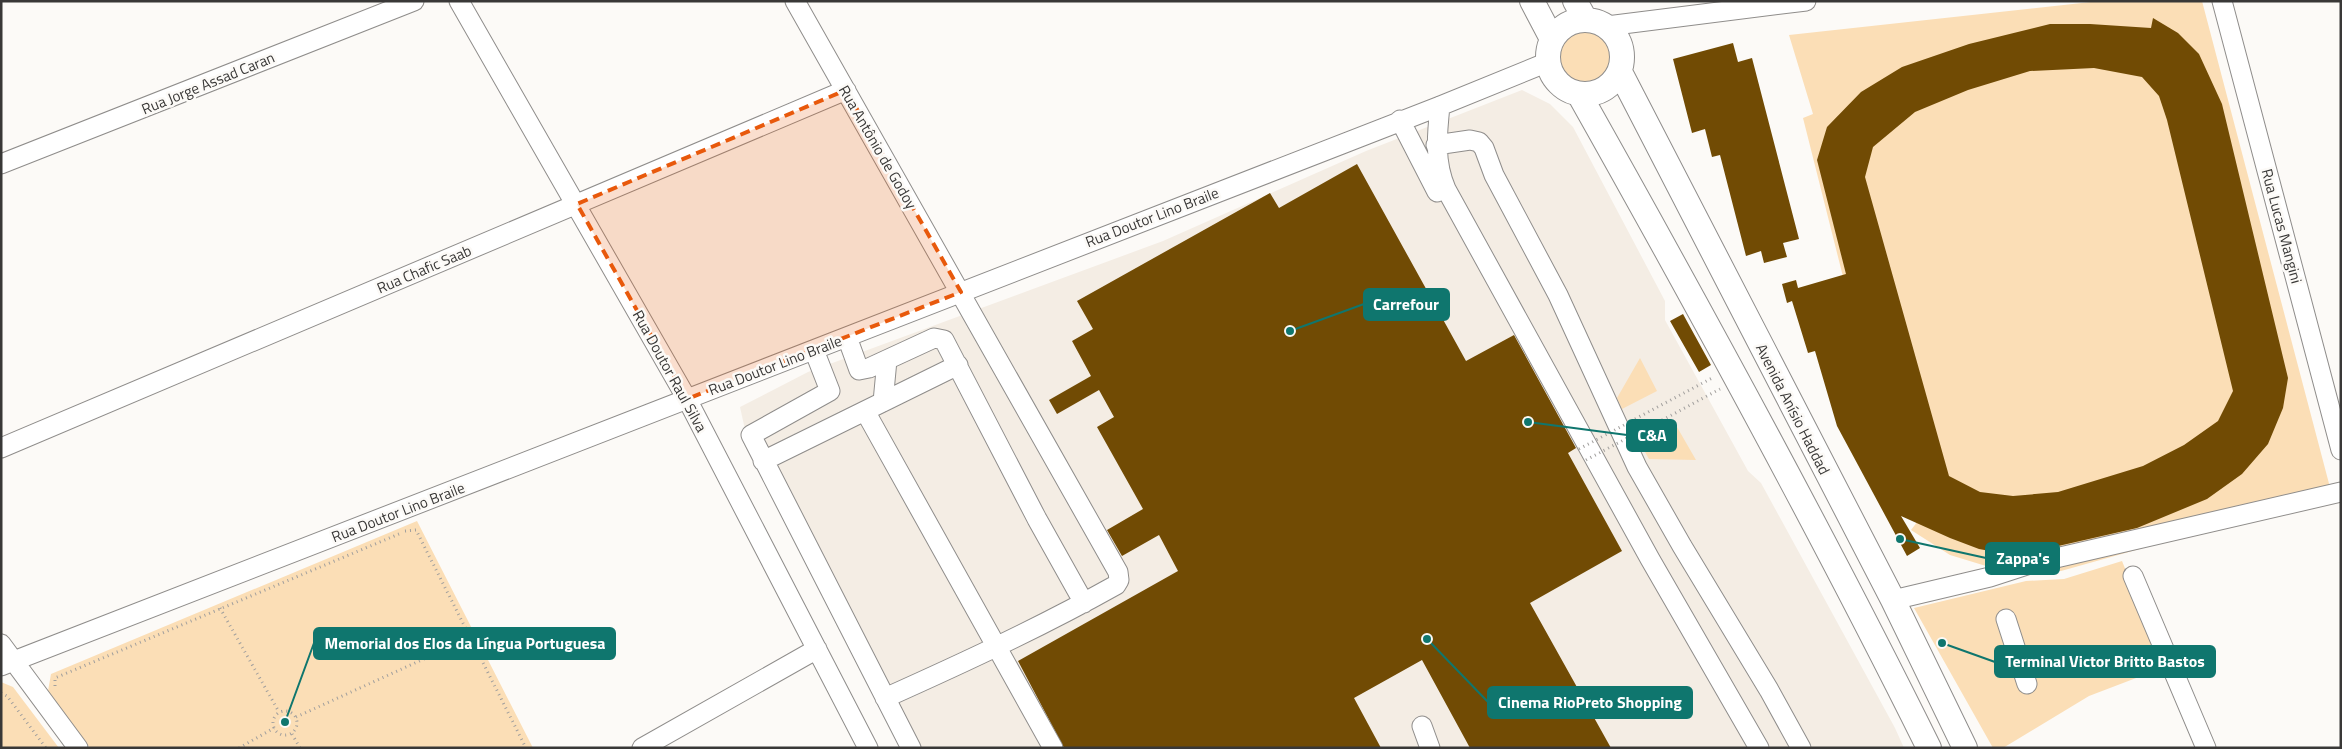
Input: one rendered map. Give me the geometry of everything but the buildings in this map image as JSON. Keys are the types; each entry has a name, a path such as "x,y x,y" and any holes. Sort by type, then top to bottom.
{"main road":[{"path":"1532,1 1552,39"},
{"path":"1580,10 1597,20 1620,29 1623,50 1620,72 1613,82 1603,90 1591,94 1579,94 1568,90 1558,83 1551,73 1548,62 1548,50 1552,39 1560,29 1572,22 1580,10"},
{"name":"Avenida Anísio Haddad","path":"1620,72 1889,594 1965,748"},
{"path":"1579,94 1735,374 1858,603 1929,748"},
{"path":"1858,603 1889,594"}],"street":[{"name":"Rua Jorge Assad Caran","path":"1,164 414,1"},
{"name":"Rua Doutor Raul Silva","path":"459,1 687,399 868,748"},
{"name":"Rua Antônio de Godoy","path":"795,1 1118,572 1119,580 1116,585 1084,603"},
{"path":"1620,29 1806,1"},
{"name":"Rua Lucas Mangini","path":"2222,1 2341,450"},
{"name":"Rua Doutor Lino Braile","path":"7,664 1440,106 1548,62"},
{"name":"Rua Chafic Saab","path":"1,448 846,90"},
{"path":"1440,106 1436,145 1441,178 1446,189 1650,559 1759,748"},
{"path":"1400,120 1438,192"},
{"path":"1436,145 1470,140 1479,142 1484,148 1494,175 1558,295 1637,467 1682,546 1769,690 1801,748"},
{"path":"846,337 859,370 869,368 934,338 944,340 1037,519 1084,603 997,648 885,698"},
{"path":"814,350 830,391 751,435 911,748"},
{"path":"883,402 887,360"},
{"path":"763,461 958,366"},
{"path":"865,411 1053,748"},
{"path":"1889,594 1990,577 2030,564 2341,492"},
{"path":"2133,576 2206,748"},
{"path":"2006,619 2028,684"},
{"path":"1,644 7,664 78,748"},
{"path":"642,748 817,649"},
{"path":"1422,726 1430,748"}],"path":[{"path":"1579,449 1626,424 1735,374"},
{"path":"1586,460 1633,435 1735,374"},
{"path":"56,693 54,678 408,530 416,530 526,748"},
{"path":"220,608 279,712"},
{"path":"296,717 470,638"},
{"path":"1,693 7,696 46,748"},
{"path":"287,711 296,717 297,727 292,734 282,735 274,728 273,720 279,712 287,711"},
{"path":"239,748 274,728"},
{"path":"292,734 300,748"}],"highlighted area":[{"path":"846,90 961,292 687,399 577,204"}],"shaded area":[{"path":"2100,1 2202,1 2332,495 2061,571 2007,571 1950,555 1911,530 1924,513 1891,467 1803,118 1813,114 1789,35"},
{"path":"1585,27 1602,32 1610,40 1615,57 1610,74 1602,82 1585,87 1568,82 1560,74 1555,57 1560,40 1568,32"},
{"path":"1522,90 1550,104 1573,127 1665,301 1665,320 1748,471 1761,483 1895,728 1904,748 900,748 750,452 740,407 808,372 1163,241 1366,151"},
{"path":"1640,358 1657,391 1622,409 1617,398"},
{"path":"1677,427 1696,460 1649,459 1641,445"},
{"path":"417,521 533,748 90,748 48,691 51,674"},
{"path":"2122,561 2165,667 2089,696 2003,748 1993,748 1914,608 2026,581 2064,579"},
{"path":"1,682 13,687 59,748 1,748"}],"place":[{"name":"Carrefour","path":"1290,331"},
{"name":"C&A","path":"1528,422"},
{"name":"Zappa's","path":"1900,539"},
{"name":"Cinema RioPreto Shopping","path":"1427,639"},
{"name":"Terminal Victor Britto Bastos","path":"1942,643"},
{"name":"Memorial dos Elos da Língua Portuguesa","path":"285,722"}]}
